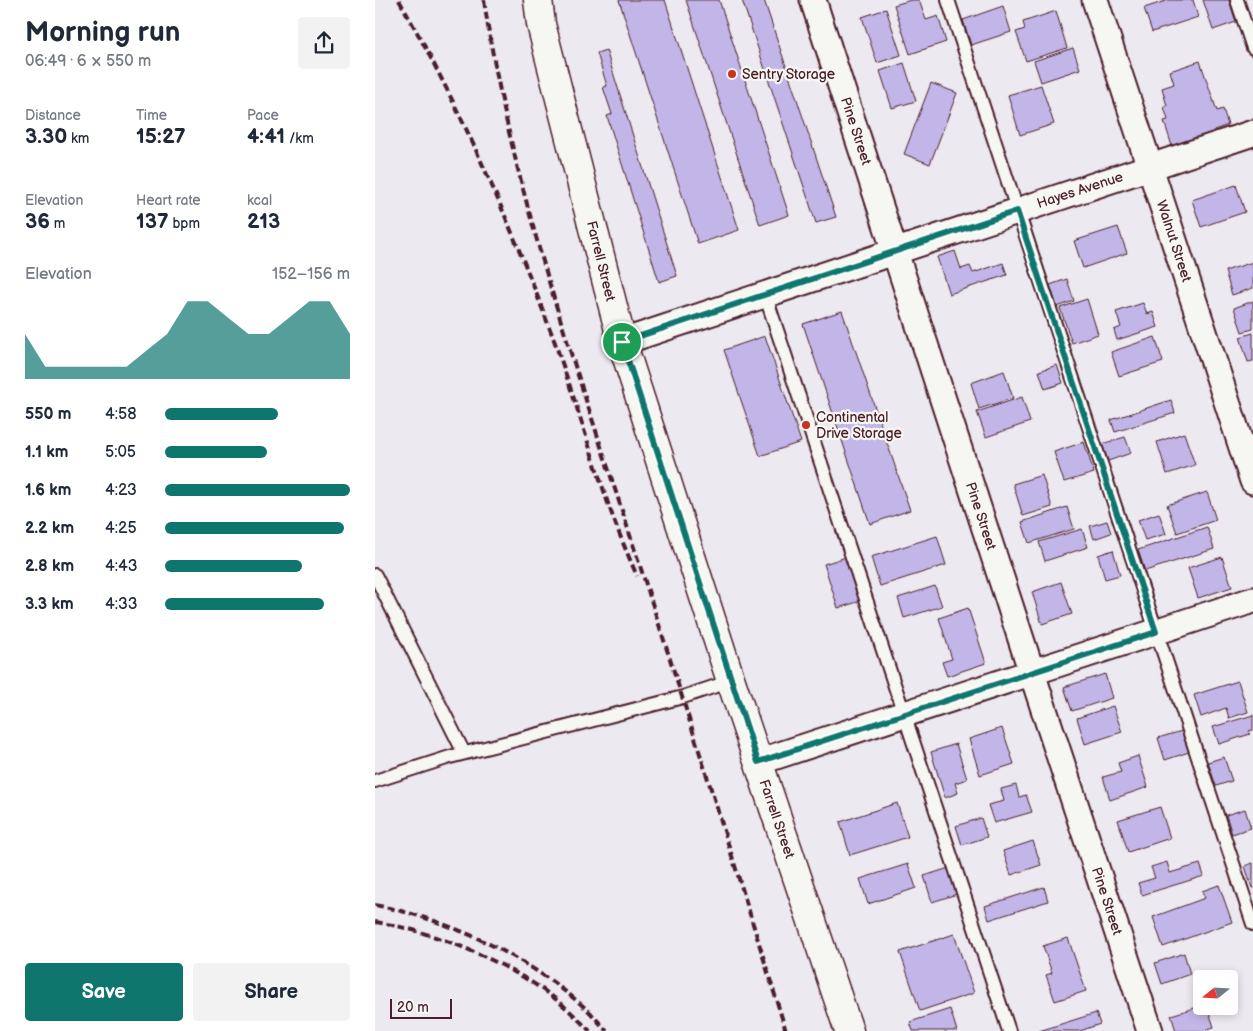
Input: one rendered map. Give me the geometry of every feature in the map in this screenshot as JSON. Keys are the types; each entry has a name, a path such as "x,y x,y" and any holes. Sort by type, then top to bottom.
{"main road":[{"name":"Farrell Street","path":"538,0 541,24 622,342 731,681 849,1031"}],"street":[{"name":"Pine Street","path":"813,0 1150,1031"},
{"name":"Walnut Street","path":"1095,0 1253,481"},
{"name":"Hayes Avenue","path":"622,342 1253,132"},
{"path":"758,762 1253,600"}],"lane":[{"path":"948,0 1253,924"},
{"path":"1237,0 1253,48"},
{"path":"765,294 1009,1031"},
{"path":"375,575 464,753"},
{"path":"375,781 464,753 683,698 731,681"}],"building":[{"path":"619,0 665,0 739,230 698,244"},
{"path":"686,0 719,0 789,215 760,225"},
{"path":"742,0 764,0 836,217 816,223"},
{"path":"911,0 919,0 926,20 938,16 946,42 910,54 894,5"},
{"path":"1169,0 1193,0 1198,17 1152,32 1144,8"},
{"path":"1203,0 1229,0 1236,22 1213,30"},
{"path":"1003,6 1011,32 971,45 963,20"},
{"path":"886,9 901,55 877,63 862,17"},
{"path":"1056,11 1067,48 1026,61 1016,32 1025,29 1023,22"},
{"path":"1073,48 1080,69 1041,82 1034,61"},
{"path":"606,50 677,276 659,282 607,116 612,114 603,87 607,86 597,53"},
{"path":"1200,61 1217,111 1223,109 1228,125 1214,130 1209,139 1178,150 1172,146 1164,121 1168,120 1164,107 1167,106 1162,88 1174,84 1170,71"},
{"path":"904,63 916,101 892,108 880,71"},
{"path":"931,83 957,93 930,164 904,154"},
{"path":"1041,85 1054,124 1020,135 1008,95"},
{"path":"1236,185 1245,212 1201,227 1192,200"},
{"path":"1118,227 1127,253 1083,268 1074,241"},
{"path":"955,251 961,269 970,266 973,273 1003,263 1007,275 949,294 937,257"},
{"path":"1253,262 1253,288 1232,295 1225,271"},
{"path":"1067,279 1074,301 1057,307 1050,285"},
{"path":"1087,299 1098,334 1072,343 1060,308"},
{"path":"1253,301 1253,329 1242,332 1234,308"},
{"path":"1143,303 1147,314 1153,312 1158,327 1117,340 1114,330 1121,327 1116,312"},
{"path":"842,311 910,510 870,524 803,324"},
{"path":"1253,333 1253,361 1248,362 1240,337"},
{"path":"765,336 801,442 760,456 724,350"},
{"path":"1155,337 1163,362 1119,376 1111,352"},
{"path":"1057,365 1063,383 1045,389 1039,371"},
{"path":"1004,371 1013,398 979,409 971,383"},
{"path":"1022,397 1030,422 986,437 977,412"},
{"path":"1171,400 1175,413 1115,432 1111,420"},
{"path":"1184,433 1195,465 1167,474 1157,442"},
{"path":"1125,437 1131,453 1108,461 1102,444"},
{"path":"1084,442 1094,473 1064,482 1054,452"},
{"path":"1042,475 1052,507 1023,516 1013,484"},
{"path":"1207,492 1216,520 1177,533 1167,505"},
{"path":"1067,507 1074,529 1029,543 1022,522"},
{"path":"1159,513 1166,534 1145,540 1138,520"},
{"path":"1107,521 1111,533 1094,539 1090,526"},
{"path":"1207,527 1214,549 1145,571 1138,550"},
{"path":"1082,529 1088,547 1045,561 1039,542"},
{"path":"937,536 946,565 880,586 871,557"},
{"path":"1113,550 1120,575 1105,579 1098,555"},
{"path":"846,557 861,601 838,608 824,564"},
{"path":"1222,557 1232,587 1198,598 1188,568"},
{"path":"1061,582 1072,614 1042,624 1032,592"},
{"path":"935,586 942,606 904,618 898,598"},
{"path":"968,608 986,663 947,676 942,662 952,659 939,618"},
{"path":"1105,674 1112,698 1072,711 1064,687"},
{"path":"1238,681 1248,712 1229,718 1226,708 1201,717 1194,695"},
{"path":"1113,706 1122,732 1085,744 1077,718"},
{"path":"1253,715 1253,730 1249,731 1250,734 1219,744 1213,727"},
{"path":"1002,728 1014,764 980,775 969,739"},
{"path":"1182,731 1189,752 1165,760 1158,738"},
{"path":"956,744 967,779 955,783 958,793 945,798 931,752"},
{"path":"1138,756 1148,787 1110,800 1103,777 1121,772 1118,763"},
{"path":"1224,757 1232,781 1216,786 1208,762"},
{"path":"1016,785 1019,797 1026,795 1032,812 994,823 988,805 1004,801 1001,789"},
{"path":"897,803 908,837 850,855 840,822"},
{"path":"1160,807 1170,838 1128,852 1118,820"},
{"path":"1245,809 1251,828 1232,834 1226,815"},
{"path":"981,818 987,837 962,845 956,826"},
{"path":"1033,841 1041,865 1011,875 1003,851"},
{"path":"1167,862 1170,873 1200,864 1204,876 1142,895 1138,883 1155,878 1151,867"},
{"path":"1253,863 1253,888 1252,888 1245,866"},
{"path":"908,864 916,888 868,904 860,879"},
{"path":"949,868 957,894 932,902 924,876"},
{"path":"1219,885 1232,922 1163,947 1153,917 1205,898 1202,891"},
{"path":"1044,887 1048,901 989,920 985,906"},
{"path":"954,934 974,993 920,1011 900,952"},
{"path":"1068,938 1086,991 1055,1001 1046,975 1052,973 1043,946"},
{"path":"1184,953 1190,974 1162,984 1155,963"},
{"path":"1193,1008 1193,1015 1210,1015 1214,1027 1201,1031 1176,1031 1171,1015"},
{"path":"950,1009 957,1031 913,1031 910,1022"},
{"path":"1096,1013 1100,1024 1080,1031 1039,1031"}],"railway":[{"path":"399,0 464,124 520,253 561,359 611,513 637,576"},
{"path":"484,0 509,134 544,266 688,715 786,1031"},
{"path":"375,905 431,920 459,930 511,956 560,988 586,1009 607,1031"},
{"path":"375,922 423,933 475,952 501,965 546,992 590,1031"}],"place":[{"name":"Sentry Storage","path":"732,74"},
{"name":"Continental Drive Storage","path":"806,425"}],"route":[{"path":"1017,211 1156,632 758,762 622,342 1017,211"}]}
